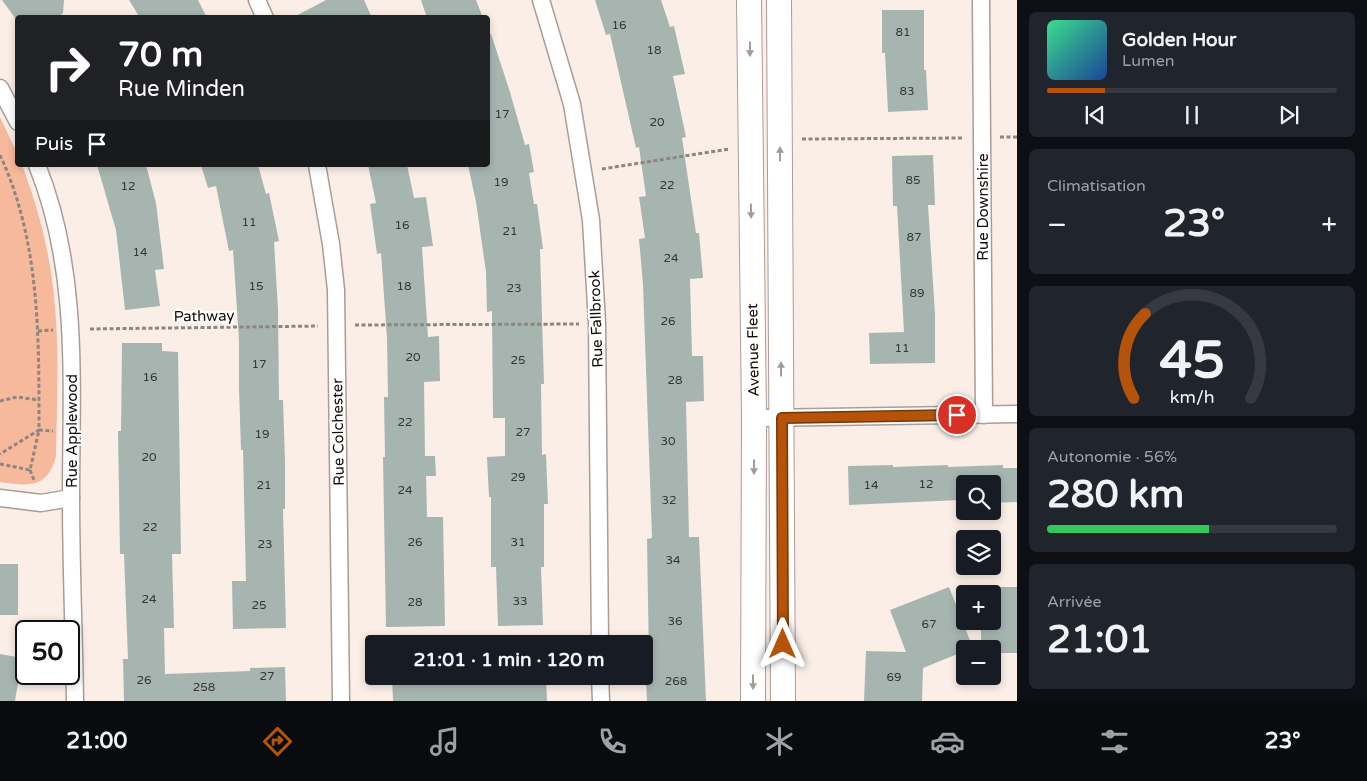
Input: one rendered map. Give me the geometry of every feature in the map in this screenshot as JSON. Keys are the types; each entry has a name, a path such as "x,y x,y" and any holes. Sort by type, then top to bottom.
{"main road":[{"name":"Avenue Fleet","path":"749,0 754,418 753,701"},
{"name":"Avenue Fleet","path":"779,0 783,701"}],"street":[{"path":"257,0 264,15"},
{"name":"Rue Fallbrook","path":"540,0 572,104 591,220 597,323 600,635"},
{"name":"Rue Downshire","path":"981,0 984,415"},
{"path":"0,88 15,116"},
{"name":"Rue Applewood","path":"38,167 50,200 60,247 71,321 71,498 75,701"},
{"name":"Rue Colchester","path":"317,167 332,244 336,290 341,701"},
{"path":"754,418 1017,414"},
{"path":"0,498 41,503 71,498"},
{"path":"600,685 601,701"}],"path":[{"path":"998,137 1017,137"},
{"path":"794,139 964,138"},
{"path":"601,169 737,148"},
{"path":"0,155 21,214 32,257 38,331 39,400 39,430 30,470 34,480"},
{"path":"355,325 580,324"},
{"name":"Pathway","path":"90,329 319,326"},
{"path":"38,331 56,330"},
{"path":"0,401 17,397 39,400"},
{"path":"0,454 39,430 56,431"},
{"path":"0,464 30,470"}],"shaded area":[{"path":"0,117 15,149 15,167 23,167 45,240 53,287 57,329 58,372 56,456 48,475 36,483 0,482"}],"building":[{"path":"2,0 64,0 63,13 61,15 15,15 15,18"},
{"path":"129,0 198,0 206,15 138,15"},
{"path":"326,0 364,0 371,15 298,15"},
{"path":"421,0 476,0 482,15 426,15"},
{"path":"595,0 661,0 670,27 674,26 685,74 673,76 686,137 682,138 696,233 699,233 703,278 690,279 692,356 703,356 704,401 686,402 689,537 699,537 706,701 647,701 646,685 653,685 653,635 649,635 647,539 652,538 643,284 639,239 645,238 639,197 646,196 639,147 636,148 610,34 606,35"},
{"path":"882,10 924,10 924,70 926,70 928,110 888,112 885,53 882,53"},
{"path":"490,34 510,92 525,145 529,144 534,172 529,173 534,204 537,204 543,249 540,249 544,384 541,384 542,455 546,454 548,504 544,504 544,567 541,567 543,625 498,626 496,567 491,567 491,497 489,497 487,457 505,456 505,418 493,418 492,311 487,312 486,272 476,202 468,167 490,167"},
{"path":"933,155 935,205 928,205 935,314 935,363 870,364 869,333 904,332 897,206 893,206 892,156"},
{"path":"98,167 147,167 156,203 164,269 155,270 160,306 125,310 116,230"},
{"path":"202,167 259,167 266,194 269,193 279,241 274,242 278,309 279,400 283,400 285,461 285,509 283,509 286,628 233,629 232,581 246,581 239,340 233,250 229,251 216,186 208,188"},
{"path":"368,167 407,167 414,198 426,197 433,246 422,247 428,337 439,336 440,381 424,382 425,456 435,456 436,476 426,476 427,517 443,517 445,626 386,627 383,457 385,457 384,397 388,397 387,338 381,253 377,254 370,204 376,203"},
{"path":"122,343 162,343 162,351 178,352 181,554 172,554 174,628 164,628 165,674 250,671 250,668 285,667 286,701 124,701 123,659 128,659 124,554 120,554 118,431 121,431"},
{"path":"948,465 948,467 1003,465 1003,468 1017,468 1017,502 1001,503 1001,475 956,475 956,500 849,505 848,466"},
{"path":"0,564 18,564 18,615 0,615"},
{"path":"949,587 956,605 956,630 966,630 970,640 956,640 956,655 923,668 922,701 864,701 866,651 906,652 890,610"},
{"path":"1001,587 1017,587 1017,653 1001,653 1001,640 981,640 981,630 1001,630"},
{"path":"0,654 15,657 15,685 18,685 15,701 0,701"},
{"path":"392,685 546,685 547,701 393,701"}],"route":[{"path":"783,644 782,418 957,415"}]}
